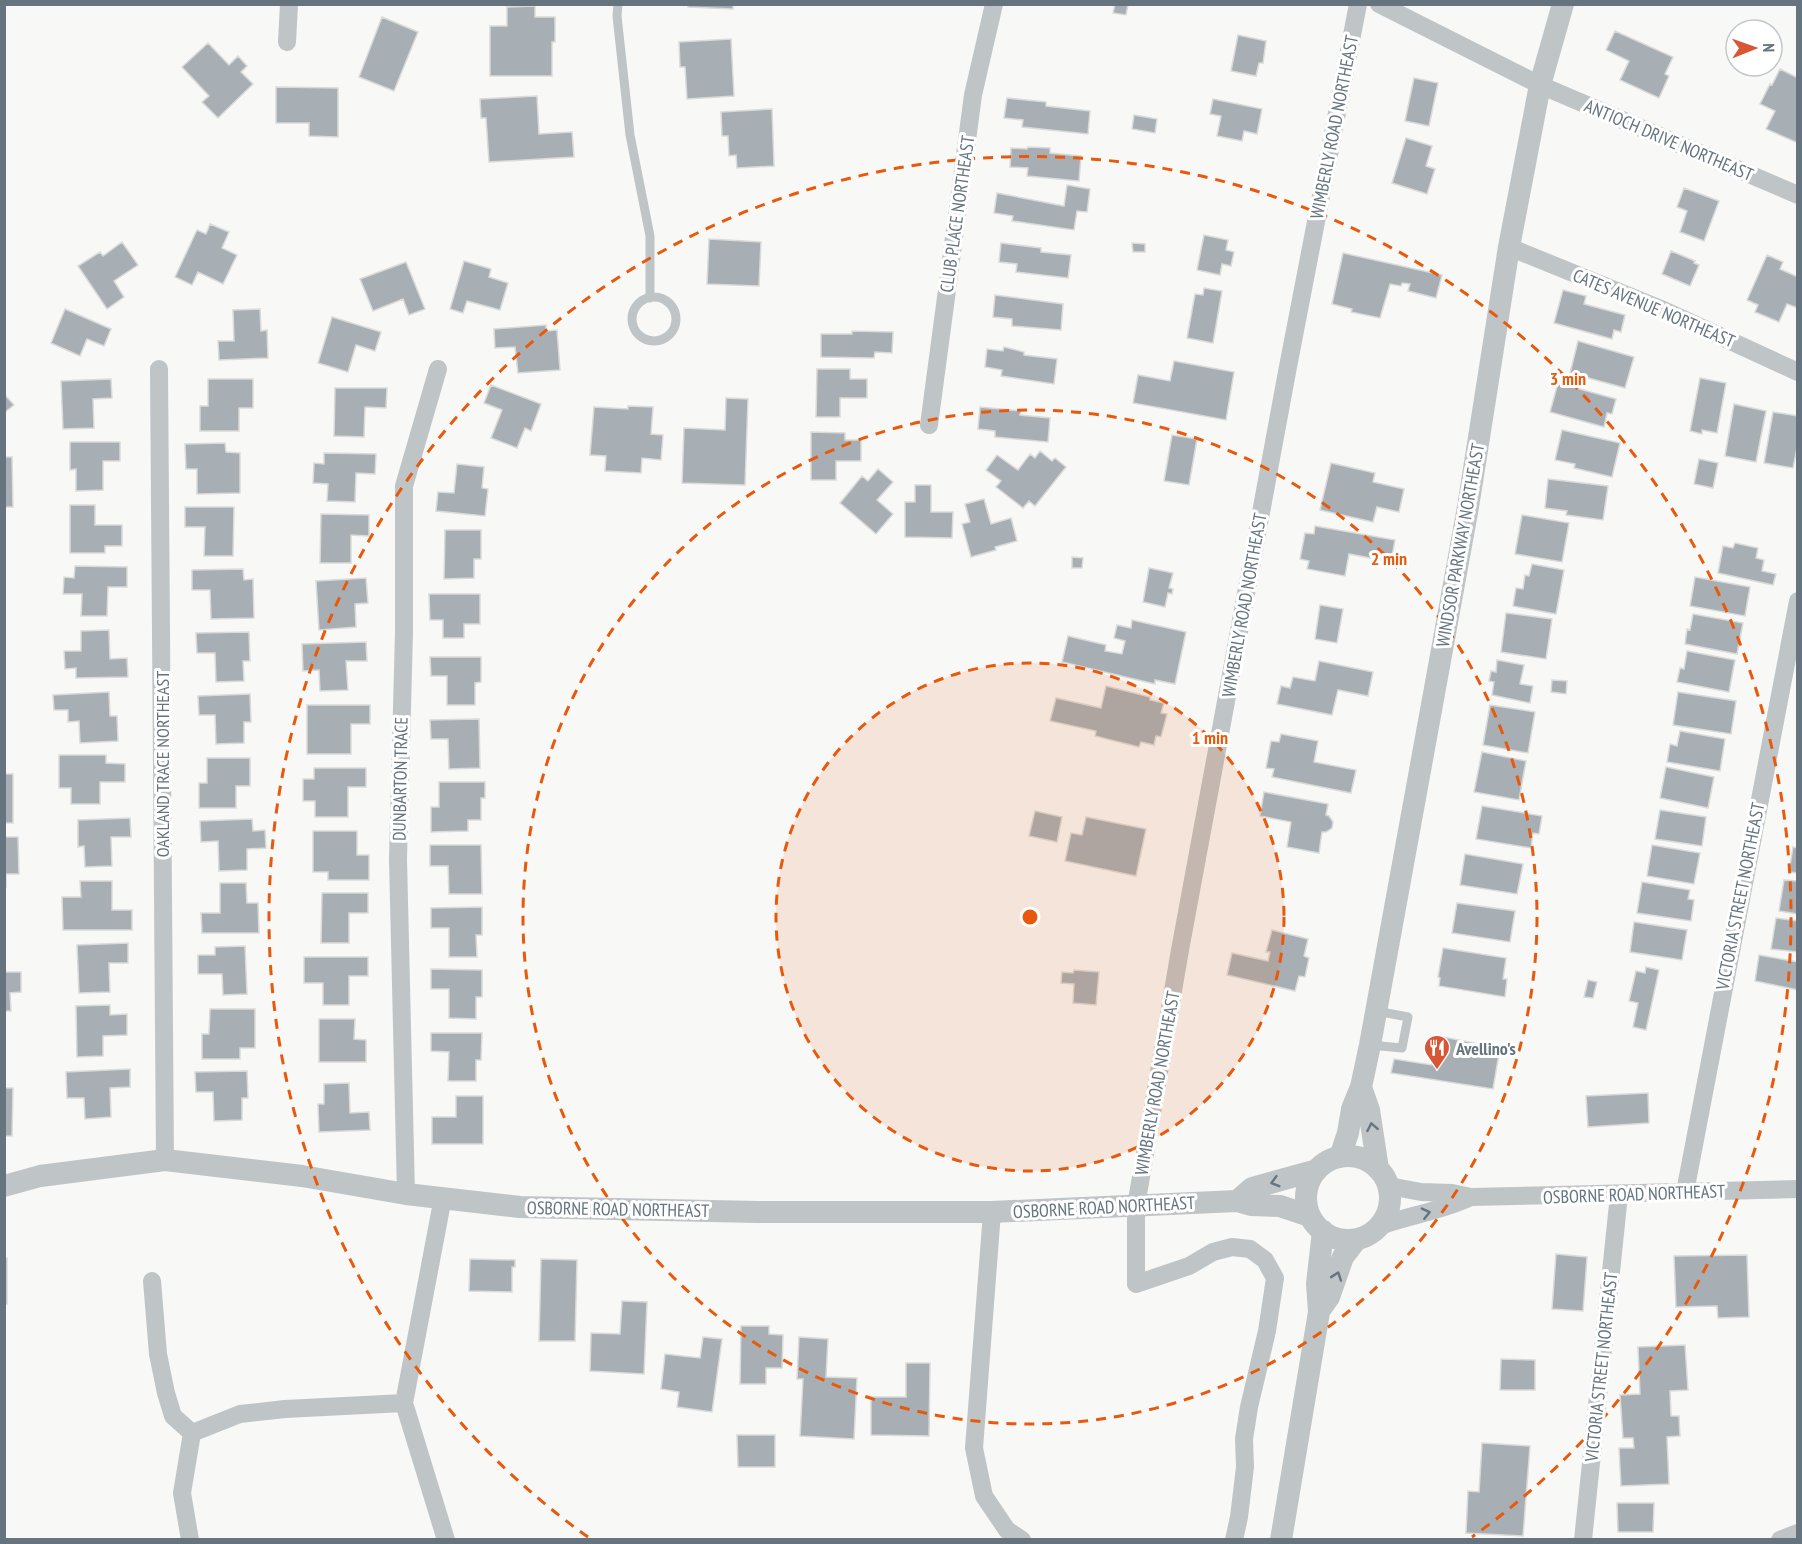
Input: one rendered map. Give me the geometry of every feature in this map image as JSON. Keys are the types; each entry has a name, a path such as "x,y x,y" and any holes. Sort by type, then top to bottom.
{"street":[{"path":"287,42 289,4"},
{"name":"CLUB PLACE NORTHEAST","path":"929,425 973,95 994,4"},
{"name":"WIMBERLY ROAD NORTHEAST","path":"1234,1539 1245,1467 1244,1439 1249,1407 1267,1331 1275,1278 1265,1260 1250,1249 1232,1247 1213,1252 1189,1266 1136,1284 1136,1206 1180,950 1358,4"},
{"name":"ANTIOCH DRIVE NORTHEAST","path":"1379,4 1540,85 1797,195"},
{"name":"WINDSOR PARKWAY NORTHEAST","path":"1340,1157 1348,1133 1352,1109 1361,1087 1370,1045 1468,507 1509,247 1540,85 1563,4"},
{"name":"CATES AVENUE NORTHEAST","path":"1509,247 1661,309 1797,372"},
{"name":"OAKLAND TRACE NORTHEAST","path":"159,369 165,1160"},
{"name":"DUNBARTON TRACE","path":"406,1194 398,859 404,632 404,486 438,369"},
{"name":"VICTORIA STREET NORTHEAST","path":"1685,1192 1797,601"},
{"name":"WINDSOR PARKWAY NORTHEAST","path":"1361,1087 1369,1110 1384,1177"},
{"path":"1340,1157 1360,1157 1384,1177 1391,1200 1388,1214 1380,1226 1370,1235 1356,1240 1343,1240 1329,1236 1317,1224 1306,1203 1307,1189 1312,1176 1332,1159 1340,1157"},
{"name":"OSBORNE ROAD NORTHEAST","path":"4,1186 40,1176 165,1160 302,1176 406,1194 520,1207 758,1212 992,1212 1237,1201 1251,1205 1280,1206 1317,1224"},
{"name":"OSBORNE ROAD NORTHEAST","path":"1237,1201 1252,1188 1317,1170"},
{"name":"OSBORNE ROAD NORTHEAST","path":"1384,1177 1421,1192 1452,1193 1471,1197 1797,1189"},
{"name":"VICTORIA STREET NORTHEAST","path":"1583,1539 1619,1195"},
{"path":"443,1197 404,1403 446,1539"},
{"name":"OSBORNE ROAD NORTHEAST","path":"1380,1226 1398,1219 1452,1206 1471,1197"},
{"path":"992,1212 974,1448 984,1496 1007,1530 1022,1539"},
{"path":"1281,1539 1318,1312 1317,1224"},
{"path":"1318,1312 1329,1297 1343,1257 1356,1240"},
{"path":"152,1281 158,1354 166,1393 173,1416 192,1433"},
{"path":"192,1433 240,1414 285,1409 404,1403"},
{"path":"190,1539 182,1493 192,1433"},
{"path":"1780,1539 1797,1533"}],"lane":[{"path":"618,4 617,16 630,135 650,236 650,298"},
{"path":"650,298 659,298 667,302 675,316 675,324 671,332 665,338 657,341 649,341 641,337 635,331 632,323 636,307 642,301 650,298"},
{"path":"1370,1045 1402,1048 1408,1017 1376,1011"}],"building":[{"path":"688,4 733,4 733,9 688,7"},
{"path":"1115,4 1128,5 1126,15 1113,13"},
{"path":"535,6 535,17 555,17 552,76 490,76 490,26 507,26 507,7"},
{"path":"382,17 418,32 394,91 359,77"},
{"path":"1615,31 1673,57 1665,74 1669,76 1659,98 1620,80 1629,61 1606,50"},
{"path":"1238,35 1266,41 1263,63 1259,63 1256,76 1231,71"},
{"path":"731,39 734,96 687,99 685,67 680,67 679,42"},
{"path":"208,43 229,65 238,56 247,66 241,72 253,84 218,118 202,102 209,96 182,67"},
{"path":"1784,71 1798,78 1798,143 1766,129 1775,111 1760,104 1770,84 1772,85 1776,78 1784,78"},
{"path":"1414,78 1438,83 1429,126 1405,121"},
{"path":"276,87 338,88 338,137 309,136 309,123 276,123"},
{"path":"537,96 539,134 572,132 574,157 489,162 486,118 481,118 480,99"},
{"path":"1007,98 1046,102 1046,106 1090,111 1088,134 1022,127 1023,120 1004,118"},
{"path":"1213,99 1262,109 1257,134 1244,131 1242,141 1217,136 1221,116 1210,114"},
{"path":"772,109 774,166 737,168 736,155 729,156 728,136 722,136 721,112"},
{"path":"1134,115 1157,119 1155,133 1132,129"},
{"path":"1406,138 1432,146 1426,166 1435,169 1427,194 1392,183"},
{"path":"1028,147 1050,148 1050,153 1081,156 1079,181 1027,176 1028,168 1010,167 1011,148 1027,149"},
{"path":"1067,185 1090,189 1087,212 1077,211 1074,230 1012,221 1013,216 994,213 997,193 1064,206"},
{"path":"1684,188 1719,201 1704,241 1680,232 1687,211 1677,207"},
{"path":"210,224 229,232 222,248 237,255 223,284 198,272 192,285 175,277 197,230 206,234"},
{"path":"1204,235 1228,240 1226,250 1234,252 1231,266 1222,264 1220,275 1197,270"},
{"path":"709,239 761,242 759,286 707,284"},
{"path":"122,242 138,265 114,281 124,297 107,309 78,266 100,252 103,256"},
{"path":"1001,243 1041,248 1041,252 1071,255 1068,278 1016,272 1017,264 999,262"},
{"path":"1132,243 1145,244 1145,252 1133,252"},
{"path":"1671,251 1699,265 1690,286 1662,274"},
{"path":"1343,253 1442,275 1436,298 1408,291 1410,284 1402,283 1401,286 1390,284 1380,318 1351,312 1352,309 1332,304"},
{"path":"1767,255 1783,262 1780,269 1798,277 1798,308 1787,304 1779,322 1755,312 1758,305 1747,300"},
{"path":"464,261 491,269 489,277 508,283 500,310 467,301 463,313 450,309"},
{"path":"406,262 425,309 409,315 403,299 373,311 360,279"},
{"path":"1204,288 1222,291 1213,343 1187,338 1195,294 1203,295"},
{"path":"1563,290 1586,296 1584,304 1625,315 1621,332 1614,330 1612,339 1554,323"},
{"path":"995,295 1063,304 1061,330 1012,326 1012,319 993,317"},
{"path":"65,309 111,329 104,346 87,339 80,356 51,343"},
{"path":"260,309 261,331 267,330 268,358 219,360 218,341 234,341 233,310"},
{"path":"332,317 381,332 375,351 356,345 348,372 318,363"},
{"path":"546,325 546,331 557,330 560,370 518,373 515,347 495,348 494,329"},
{"path":"852,331 893,332 892,353 875,352 874,358 821,357 821,334 852,334"},
{"path":"1578,341 1634,357 1625,388 1570,373"},
{"path":"1004,347 1024,352 1024,355 1057,359 1054,384 1001,376 1002,370 985,367 987,349 1003,351"},
{"path":"1174,361 1234,372 1226,420 1133,403 1138,375 1170,381"},
{"path":"817,369 850,369 850,379 867,379 867,398 840,398 840,417 816,417"},
{"path":"1700,378 1726,383 1717,433 1702,430 1702,434 1690,431"},
{"path":"111,379 112,398 93,399 94,428 63,429 61,381"},
{"path":"208,379 253,379 253,408 239,408 239,431 200,431 200,406 208,406"},
{"path":"1558,383 1616,399 1612,414 1607,413 1604,427 1550,412"},
{"path":"491,385 541,404 531,431 525,428 517,448 491,438 502,410 484,403"},
{"path":"335,388 387,388 386,408 365,407 364,437 334,436"},
{"path":"4,394 14,405 4,413"},
{"path":"726,398 748,399 745,485 682,483 684,428 725,430"},
{"path":"1734,404 1766,411 1756,462 1725,456"},
{"path":"628,406 653,407 651,434 663,435 661,460 642,458 641,473 605,471 606,456 590,455 594,407 628,409"},
{"path":"980,407 1021,411 1020,415 1050,418 1048,442 995,437 995,431 978,429"},
{"path":"1773,412 1798,416 1798,443 1793,468 1764,463"},
{"path":"1562,430 1620,443 1612,477 1574,468 1575,464 1555,460"},
{"path":"811,432 845,433 845,440 861,440 861,461 836,461 836,480 811,480"},
{"path":"1172,435 1197,439 1189,485 1164,481"},
{"path":"70,442 120,442 120,461 103,461 103,490 76,491 76,469 70,470"},
{"path":"225,443 226,452 240,453 240,493 197,494 197,469 186,469 185,444"},
{"path":"1040,451 1052,461 1055,458 1066,467 1035,506 1029,501 1023,508 996,487 1001,481 986,470 997,455 1018,470 1030,454 1035,458"},
{"path":"324,453 376,454 375,474 356,473 355,502 327,501 328,484 313,483 314,463 324,464"},
{"path":"4,457 12,457 13,507 4,507"},
{"path":"1699,459 1718,463 1713,488 1694,484"},
{"path":"1331,463 1375,473 1373,482 1404,489 1399,512 1377,507 1373,522 1320,510"},
{"path":"457,464 484,467 482,488 488,489 485,516 436,511 438,492 454,493"},
{"path":"878,469 893,482 877,500 893,514 876,534 840,503 862,476 868,481"},
{"path":"1548,479 1608,486 1603,520 1566,515 1567,511 1545,508"},
{"path":"915,485 931,485 931,512 953,512 952,538 905,537 905,502 915,502"},
{"path":"984,499 991,524 1011,518 1017,541 971,557 962,524 970,522 965,504"},
{"path":"70,505 95,505 95,525 122,525 122,546 105,546 105,553 70,553"},
{"path":"185,507 234,507 233,556 204,556 205,527 185,527"},
{"path":"321,514 369,515 369,536 351,535 351,563 320,563"},
{"path":"1522,515 1569,523 1562,562 1515,554"},
{"path":"1315,526 1395,540 1391,562 1349,554 1345,576 1307,569 1309,561 1300,559 1305,533 1314,534"},
{"path":"445,530 481,530 481,559 474,559 474,578 444,579"},
{"path":"1735,543 1758,548 1756,558 1764,560 1762,571 1776,574 1773,585 1718,573 1723,546 1733,548"},
{"path":"1072,557 1083,558 1082,568 1072,568"},
{"path":"1532,564 1564,570 1556,614 1513,606 1516,588 1523,589 1525,575 1529,576"},
{"path":"75,566 127,567 127,587 108,587 107,616 81,616 82,594 63,594 64,577 74,578"},
{"path":"1149,568 1173,573 1169,588 1173,589 1172,594 1168,593 1165,607 1143,602"},
{"path":"243,569 244,580 253,579 254,618 211,619 210,590 192,590 192,570"},
{"path":"1695,577 1750,587 1745,616 1690,606"},
{"path":"366,578 368,603 355,604 356,627 319,630 316,581"},
{"path":"429,594 480,594 480,624 464,624 464,638 443,638 443,620 430,620"},
{"path":"1320,605 1343,609 1337,643 1315,639"},
{"path":"1506,613 1552,619 1546,659 1501,652"},
{"path":"1693,614 1743,623 1737,654 1685,644 1687,629 1690,630"},
{"path":"1132,620 1186,632 1175,684 1155,680 1155,684 1062,662 1068,636 1106,645 1105,651 1122,654 1125,641 1114,638 1117,625 1131,628"},
{"path":"109,630 110,659 127,658 128,677 76,678 76,668 65,669 64,651 81,651 81,631"},
{"path":"249,632 250,661 243,661 244,681 216,682 215,653 197,653 196,633"},
{"path":"366,642 367,661 346,661 348,690 320,691 319,670 303,671 302,644"},
{"path":"1687,651 1735,660 1729,692 1677,682 1680,668 1684,669"},
{"path":"430,657 481,657 481,682 475,683 475,705 447,705 447,676 431,676"},
{"path":"1497,660 1524,665 1520,684 1533,686 1530,703 1492,695 1494,682 1489,681 1491,671 1496,672"},
{"path":"1319,661 1373,672 1368,696 1338,690 1332,715 1277,704 1281,686 1290,688 1293,677 1315,681"},
{"path":"1552,680 1567,681 1566,694 1551,692"},
{"path":"1106,686 1150,697 1150,700 1164,703 1161,713 1167,714 1161,737 1156,736 1154,745 1141,742 1139,747 1095,736 1096,731 1050,721 1056,698 1101,708"},
{"path":"109,692 110,716 117,716 118,741 80,743 79,721 68,722 68,710 54,710 53,695"},
{"path":"1678,692 1736,701 1731,734 1673,725"},
{"path":"250,694 251,722 244,722 244,743 216,744 215,715 199,715 198,696"},
{"path":"307,705 370,705 370,724 351,724 351,754 307,754"},
{"path":"1490,705 1535,712 1528,753 1483,745"},
{"path":"479,719 480,768 449,769 448,739 431,739 430,720"},
{"path":"1680,731 1725,739 1720,771 1667,762 1670,744 1677,746"},
{"path":"1281,734 1318,741 1314,762 1356,770 1351,793 1272,777 1274,769 1266,768 1271,741 1279,742"},
{"path":"1482,752 1526,761 1519,800 1474,792"},
{"path":"59,755 106,755 106,763 125,764 125,782 100,782 100,804 71,804 71,788 59,788"},
{"path":"207,758 250,758 250,786 236,786 236,808 199,808 199,783 207,783"},
{"path":"1666,767 1714,777 1708,808 1660,798"},
{"path":"314,768 366,768 366,787 348,787 348,817 315,817 315,801 303,801 303,779 314,779"},
{"path":"4,774 13,774 13,823 4,823"},
{"path":"439,782 485,782 485,798 481,798 481,820 468,820 468,831 431,832 431,807 439,807"},
{"path":"1264,792 1328,804 1326,815 1333,822 1332,828 1322,832 1319,853 1287,847 1291,822 1260,816"},
{"path":"1482,806 1542,816 1539,834 1533,833 1531,848 1476,839"},
{"path":"1660,810 1706,817 1702,846 1655,839"},
{"path":"1035,811 1062,817 1057,842 1029,836"},
{"path":"1086,817 1146,829 1136,876 1065,861 1071,833 1082,835"},
{"path":"130,818 131,837 111,837 112,866 85,867 84,846 78,847 78,820"},
{"path":"252,819 253,831 265,830 266,848 247,849 247,870 219,871 218,841 201,842 200,821"},
{"path":"313,831 357,831 357,855 369,855 369,880 328,880 328,872 313,872"},
{"path":"4,837 18,837 19,874 6,874 6,887 4,887"},
{"path":"430,845 481,845 482,894 449,894 448,866 430,866"},
{"path":"1652,845 1700,853 1694,884 1647,876"},
{"path":"1793,847 1798,848 1798,873 1789,872"},
{"path":"1465,854 1523,864 1517,894 1460,885"},
{"path":"1784,880 1798,881 1798,914 1779,911"},
{"path":"80,881 112,881 112,910 132,910 132,930 63,930 62,897 81,897"},
{"path":"1642,882 1690,890 1688,899 1694,900 1691,921 1637,913"},
{"path":"220,883 246,883 247,903 258,903 259,933 202,933 201,913 220,913"},
{"path":"322,893 368,893 368,913 349,913 349,943 321,943"},
{"path":"1457,903 1515,911 1510,942 1452,933"},
{"path":"482,907 482,935 476,935 477,957 449,957 449,928 431,928 431,908"},
{"path":"1776,918 1798,921 1798,952 1771,949"},
{"path":"1634,922 1687,930 1682,960 1630,952"},
{"path":"1272,930 1308,939 1304,956 1309,958 1305,977 1299,976 1295,991 1227,975 1232,953 1268,961 1270,952 1266,952"},
{"path":"128,943 128,963 109,963 110,992 79,993 77,945"},
{"path":"245,946 247,994 223,995 222,974 198,974 198,955 215,955 215,947"},
{"path":"1443,948 1506,958 1503,979 1507,979 1505,997 1439,986 1440,978 1438,977"},
{"path":"1759,955 1798,962 1798,990 1755,981"},
{"path":"304,957 368,957 368,976 349,976 349,1005 323,1005 323,983 304,983"},
{"path":"1646,967 1659,970 1646,1030 1633,1027 1638,1003 1629,1001 1636,971 1645,973"},
{"path":"431,969 482,970 482,997 476,997 476,1019 449,1018 449,989 431,989"},
{"path":"1074,970 1099,972 1096,1005 1073,1003 1074,984 1061,983 1062,972 1073,973"},
{"path":"4,972 21,972 21,992 10,993 11,1011 4,1011"},
{"path":"1588,980 1597,982 1593,998 1584,997"},
{"path":"110,1005 110,1015 127,1014 127,1035 103,1036 103,1056 77,1057 76,1006"},
{"path":"210,1009 255,1009 255,1048 240,1048 240,1059 202,1059 202,1034 209,1034"},
{"path":"319,1019 355,1019 354,1039 366,1040 366,1062 319,1062"},
{"path":"431,1033 482,1033 481,1060 476,1060 476,1081 448,1081 449,1052 431,1051"},
{"path":"1438,1036 1500,1048 1493,1089 1391,1073 1394,1059 1432,1065"},
{"path":"130,1069 130,1087 110,1088 111,1117 85,1119 84,1098 67,1098 66,1072"},
{"path":"247,1071 248,1098 242,1098 242,1120 214,1121 213,1092 196,1092 195,1072"},
{"path":"349,1083 350,1113 369,1112 370,1130 319,1132 318,1104 324,1104 324,1084"},
{"path":"4,1088 13,1088 12,1136 4,1136"},
{"path":"1648,1093 1649,1123 1588,1127 1586,1096"},
{"path":"456,1096 483,1096 483,1144 432,1144 432,1117 456,1117"},
{"path":"1556,1254 1587,1257 1583,1311 1552,1309"},
{"path":"1747,1255 1749,1317 1718,1318 1717,1306 1676,1307 1674,1256"},
{"path":"4,1258 7,1258 7,1304 4,1304"},
{"path":"470,1259 515,1260 515,1267 512,1267 512,1292 469,1291"},
{"path":"541,1259 577,1260 575,1341 539,1341"},
{"path":"622,1301 647,1302 644,1374 590,1371 591,1333 620,1334"},
{"path":"741,1326 769,1326 769,1334 783,1335 782,1368 766,1368 766,1384 740,1384"},
{"path":"703,1337 722,1339 712,1412 677,1407 679,1392 661,1389 665,1354 700,1358"},
{"path":"799,1337 828,1339 826,1377 857,1378 854,1439 800,1436 803,1379 797,1379"},
{"path":"1685,1345 1688,1390 1670,1391 1671,1416 1679,1416 1680,1436 1667,1437 1669,1484 1621,1486 1619,1448 1634,1448 1633,1438 1623,1438 1620,1395 1640,1394 1638,1347"},
{"path":"1501,1359 1535,1360 1535,1390 1500,1390"},
{"path":"906,1363 930,1363 929,1436 871,1435 871,1397 906,1397"},
{"path":"737,1435 775,1435 775,1467 738,1467"},
{"path":"1482,1443 1530,1446 1523,1536 1466,1533 1468,1491 1479,1492"},
{"path":"1617,1503 1654,1503 1653,1532 1618,1532"}],"place":[{"name":"Avellino's","path":"1437,1071"}]}
